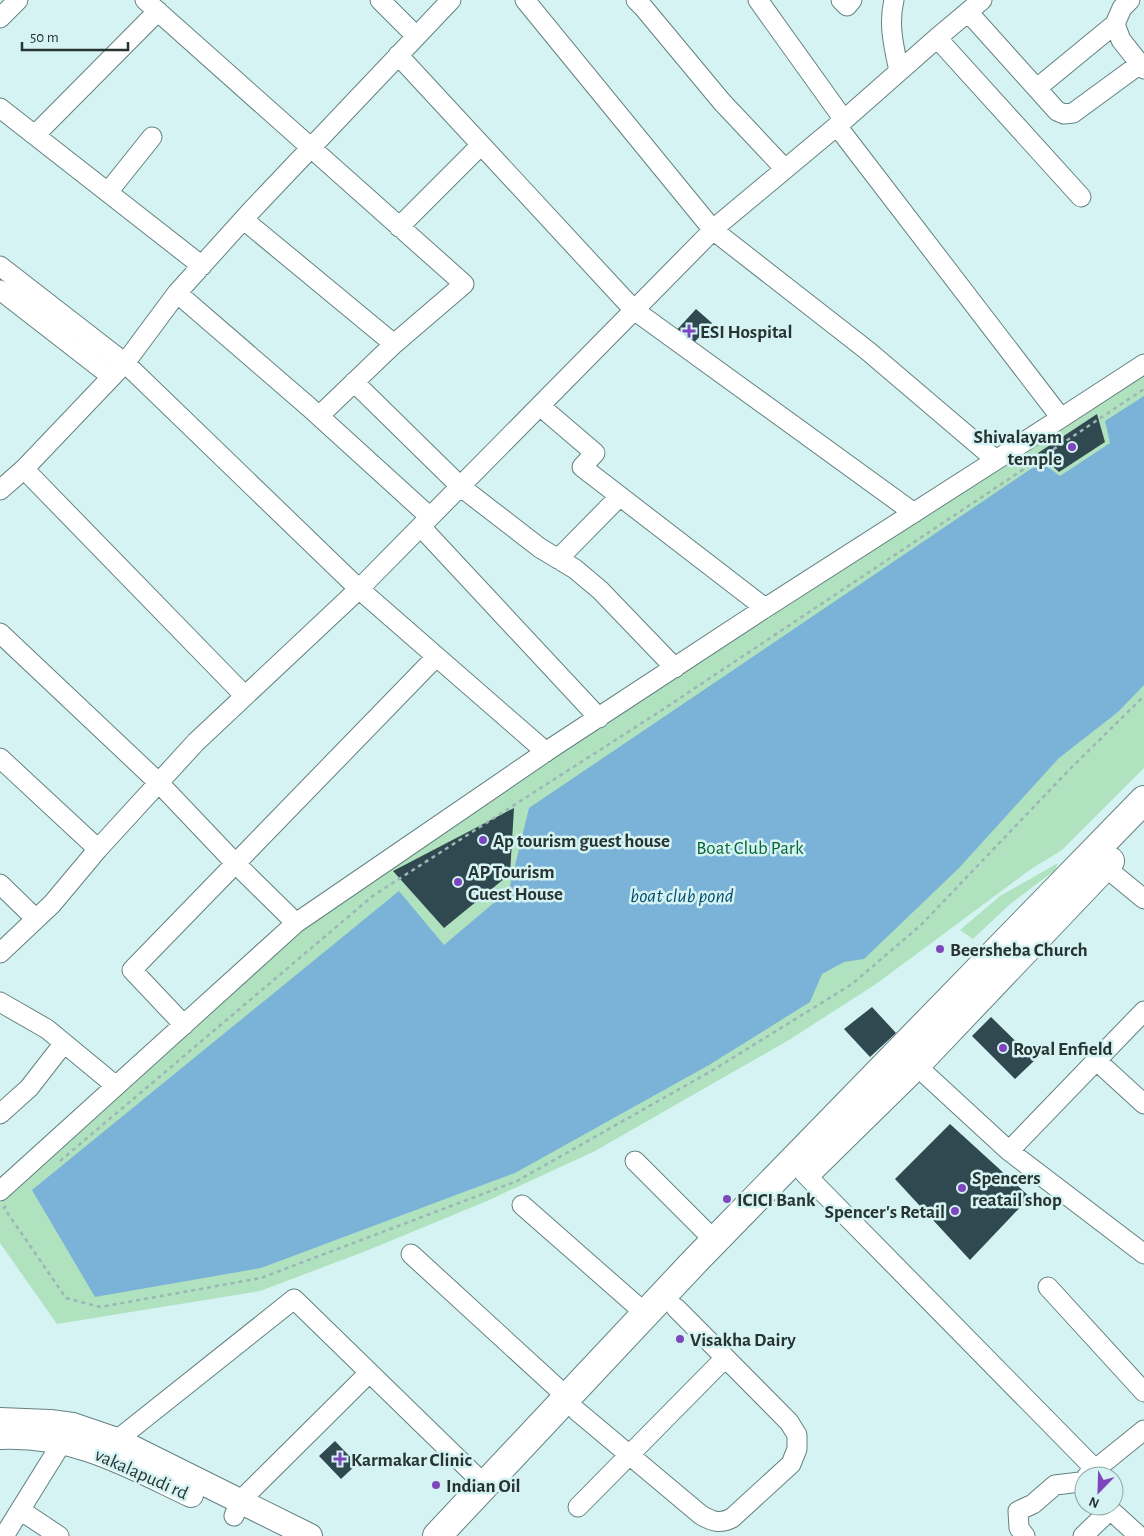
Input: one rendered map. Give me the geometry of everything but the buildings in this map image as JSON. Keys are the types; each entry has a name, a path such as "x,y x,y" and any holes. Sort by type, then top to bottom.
{"highway":[{"path":"437,1536 485,1485 676,1308 805,1174 908,1058 1144,800"},
{"path":"462,1536 646,1314 714,1241 908,1058 1105,867 1144,826"}],"main road":[{"path":"0,1420 73,1425 113,1448 237,1508 310,1536"},
{"name":"vakalapudi rd","path":"0,1437 13,1436 113,1448"},
{"path":"237,1508 276,1536"}],"street":[{"path":"0,18 18,0"},
{"path":"380,0 416,36"},
{"path":"0,488 24,469 125,363 177,293 310,148 451,0"},
{"path":"525,0 713,230 868,351 996,460"},
{"path":"636,0 722,102 785,169"},
{"path":"758,0 841,123 1061,418"},
{"path":"841,0 847,6 852,0"},
{"path":"894,0 891,14 892,36 899,71"},
{"path":"1037,88 1115,24 1122,8 1130,0"},
{"path":"0,953 52,904 98,849 196,742 360,589 713,230 841,123 975,4 1037,88 1057,111 1064,114 1073,113 1142,66 1121,40 1115,24"},
{"path":"35,135 151,6 464,284 394,344 319,416"},
{"path":"937,38 1081,197"},
{"path":"398,55 634,310 914,513"},
{"path":"0,108 202,266"},
{"path":"108,192 152,137"},
{"path":"399,227 481,144"},
{"path":"244,220 394,344"},
{"path":"0,266 125,363 360,589 546,752"},
{"path":"0,290 112,377"},
{"path":"177,293 319,416 426,522 599,718"},
{"path":"6,1196 116,1086 296,923 546,752 765,608 1144,364"},
{"path":"354,382 461,487 511,527 540,548 575,569 600,590 675,668"},
{"path":"540,406 595,452 582,466 765,608"},
{"path":"24,469 244,696"},
{"path":"558,559 620,496"},
{"path":"0,633 159,783 236,864 296,923"},
{"path":"184,1025 132,970 436,657"},
{"path":"0,758 98,849"},
{"path":"1105,867 1144,899"},
{"path":"0,884 36,919"},
{"path":"0,1002 47,1028 116,1086"},
{"path":"1009,1151 1144,1011"},
{"path":"0,1114 30,1088 64,1043"},
{"path":"908,1058 1009,1151 1144,1254"},
{"path":"1097,1060 1144,1104"},
{"path":"635,1161 714,1241"},
{"path":"805,1174 1074,1466"},
{"path":"522,1205 646,1314"},
{"path":"411,1254 629,1455 700,1515 712,1521 722,1523 732,1518 790,1464 797,1449 797,1436 789,1422 676,1308"},
{"path":"1048,1287 1144,1392"},
{"path":"113,1448 294,1299 485,1485"},
{"path":"578,1506 725,1358"},
{"path":"237,1508 369,1373"},
{"path":"1101,1466 1144,1430"},
{"path":"4,1536 63,1441"},
{"path":"1025,1536 1019,1528 1018,1511 1033,1504 1056,1485 1074,1481"},
{"path":"20,1510 59,1536"},
{"path":"1083,1536 1101,1516"},
{"path":"1117,1516 1140,1536"}],"path":[{"path":"57,1163 374,895 659,712 1144,389"},
{"path":"6,1196 4,1208 66,1298 100,1306 261,1278 517,1181 713,1070 852,984 922,925 1069,770 1144,696"}],"green space":[{"name":"boat club pond","path":"1144,372 1144,768 1062,850 1031,869 876,984 789,1040 595,1151 487,1201 366,1251 260,1291 57,1324 0,1243 0,1203 283,936 547,759"},
{"path":"1058,863 1055,870 1009,905 973,939 960,930 1000,896"}],"water":[{"name":"boat club pond","path":"1144,396 1144,685 1118,712 1059,758 959,868 864,959 844,962 822,974 810,1002 709,1065 515,1173 261,1268 95,1297 32,1190 399,891 444,945 509,890 529,808 1041,462 1060,476 1110,443 1105,421"}],"place":[{"name":"ESI Hospital","path":"689,331"},
{"name":"Shivalayam temple","path":"1072,447"},
{"name":"Ap tourism guest house","path":"483,840"},
{"name":"AP Tourism Guest House","path":"458,882"},
{"name":"Beersheba Church","path":"940,949"},
{"name":"Royal Enfield","path":"1003,1048"},
{"name":"Spencers reatail shop","path":"962,1188"},
{"name":"ICICI Bank","path":"727,1199"},
{"name":"Spencer's Retail","path":"955,1211"},
{"name":"Visakha Dairy","path":"680,1339"},
{"name":"Karmakar Clinic","path":"340,1459"},
{"name":"Indian Oil","path":"436,1485"}],"park label":[{"name":"Boat Club Park","path":"750,847"}]}
